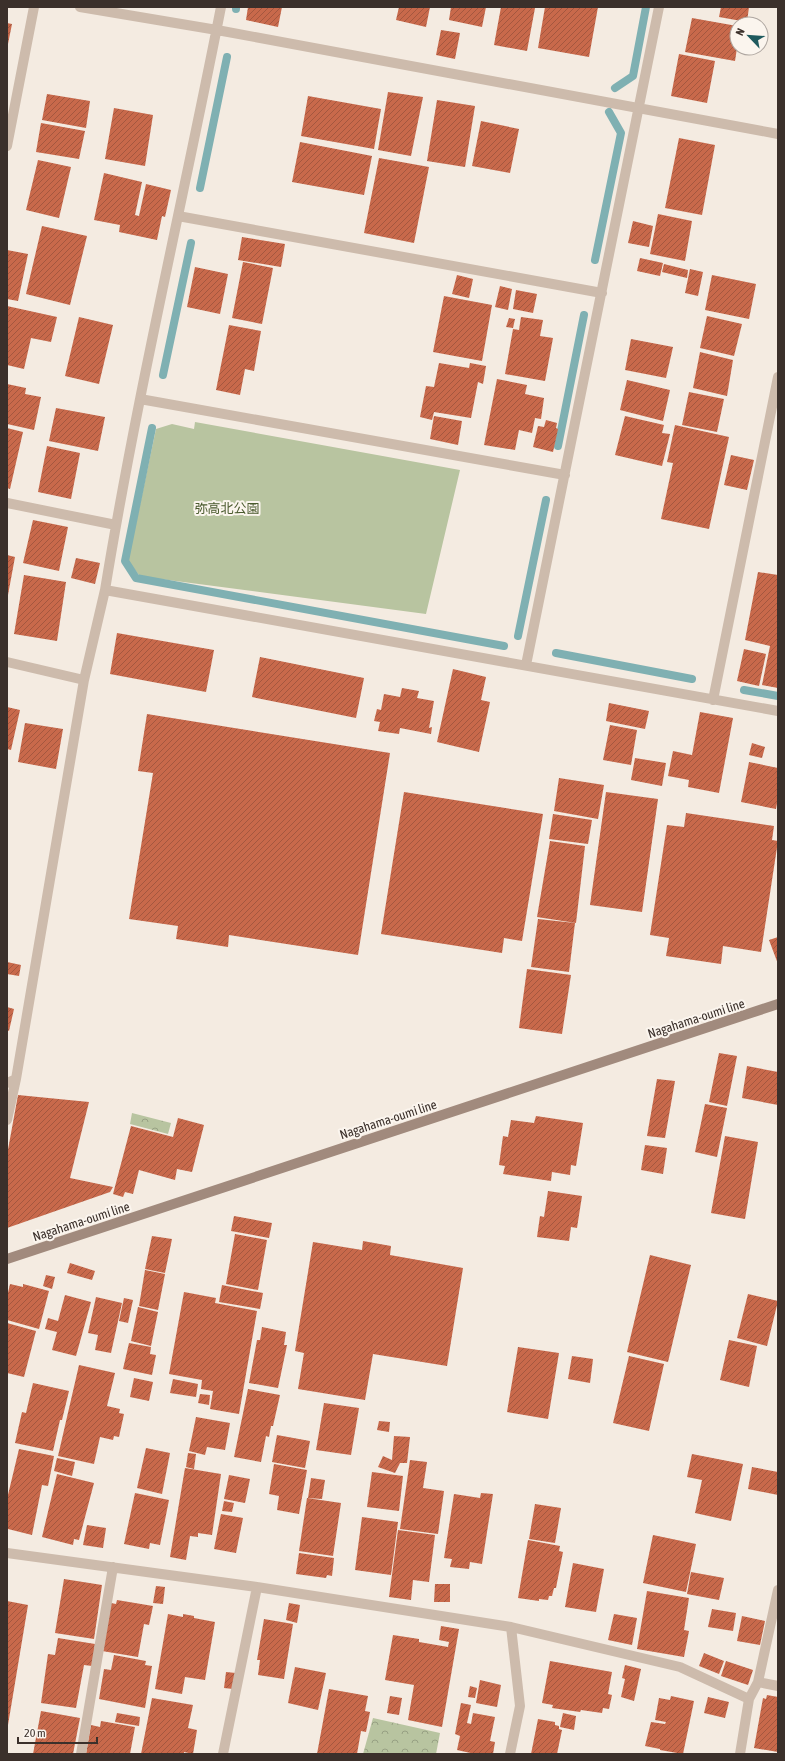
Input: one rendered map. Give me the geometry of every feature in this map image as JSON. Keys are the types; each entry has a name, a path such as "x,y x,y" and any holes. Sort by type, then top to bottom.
{"main road":[{"name":"Nagahama-oumi line","path":"7,1259 778,1004"}],"street":[{"path":"7,146 34,7"},
{"path":"80,7 217,30 778,134"},
{"path":"7,1120 12,1081 84,680 105,590 140,399 221,7"},
{"path":"526,665 659,7"},
{"path":"178,216 602,293"},
{"path":"713,700 778,377"},
{"path":"140,399 565,475"},
{"path":"7,503 116,525"},
{"path":"105,590 778,711"},
{"path":"7,662 84,680"},
{"path":"7,1553 257,1587 511,1627 680,1667 749,1699"},
{"path":"81,1754 113,1567"},
{"path":"223,1754 257,1587"},
{"path":"740,1754 749,1699 758,1682 778,1590"},
{"path":"510,1754 520,1706 511,1627"},
{"path":"758,1682 778,1686"}],"green space":[{"name":"弥高北公園","path":"195,422 460,470 426,614 139,575 128,561 156,429 172,424 194,429"},
{"path":"132,1113 171,1123 168,1134 130,1124"},
{"path":"373,1718 440,1733 436,1754 363,1754"}],"building":[{"path":"248,7 282,7 278,27 246,20"},
{"path":"399,7 430,7 426,27 396,20"},
{"path":"451,7 486,7 482,27 449,20"},
{"path":"501,7 535,8 527,51 494,45"},
{"path":"545,7 598,7 589,57 538,48"},
{"path":"721,7 749,7 748,16 729,16 729,19 719,17"},
{"path":"692,18 729,25 729,56 736,56 735,61 685,52"},
{"path":"7,23 12,24 8,44 7,44"},
{"path":"441,30 460,33 455,59 436,55"},
{"path":"679,54 715,61 707,103 671,96"},
{"path":"388,92 423,97 411,156 378,150"},
{"path":"47,94 90,101 86,128 42,120"},
{"path":"308,96 381,109 374,149 301,136"},
{"path":"437,100 475,106 465,167 427,161"},
{"path":"114,108 153,115 145,166 105,159"},
{"path":"481,121 519,129 510,173 472,166"},
{"path":"41,123 85,131 79,159 36,152"},
{"path":"679,138 715,145 702,215 665,208"},
{"path":"300,142 372,156 364,195 292,182"},
{"path":"379,158 429,167 414,243 364,233"},
{"path":"38,160 71,167 59,218 26,210"},
{"path":"104,173 142,182 135,215 139,216 146,184 171,190 165,217 162,216 157,240 119,232 120,225 94,220"},
{"path":"658,214 692,221 685,261 650,254"},
{"path":"633,221 653,226 649,247 628,243"},
{"path":"42,226 87,236 70,305 26,294"},
{"path":"242,237 285,244 281,267 238,260"},
{"path":"7,250 28,254 18,301 7,299"},
{"path":"640,258 663,263 660,276 637,271"},
{"path":"243,262 273,268 262,324 232,318"},
{"path":"664,264 688,270 687,278 662,272"},
{"path":"195,267 228,274 220,314 187,307"},
{"path":"690,269 703,272 698,296 685,293"},
{"path":"457,275 473,279 469,298 452,294"},
{"path":"712,275 756,284 749,319 705,310"},
{"path":"500,286 512,289 508,310 495,307"},
{"path":"516,290 537,294 533,313 513,309"},
{"path":"444,296 492,305 482,361 433,352"},
{"path":"7,306 57,317 51,342 31,338 24,369 7,365"},
{"path":"707,316 742,324 734,356 700,348"},
{"path":"79,317 113,325 99,384 65,376"},
{"path":"521,317 543,320 540,336 553,338 545,381 505,374 513,329 519,330"},
{"path":"509,318 515,319 513,328 506,327"},
{"path":"229,325 261,331 254,371 245,369 240,395 216,390"},
{"path":"631,339 673,347 666,378 625,370"},
{"path":"700,352 733,360 727,396 693,388"},
{"path":"439,363 469,368 470,363 486,366 483,384 478,382 471,418 434,412 432,420 420,417 426,386 434,387"},
{"path":"497,379 527,385 525,394 544,398 541,419 535,418 532,433 519,430 515,450 484,445"},
{"path":"627,380 670,390 663,421 620,410"},
{"path":"7,384 26,388 25,394 41,397 34,430 7,424"},
{"path":"689,392 724,399 717,432 682,425"},
{"path":"56,408 105,417 98,451 49,441"},
{"path":"434,416 462,421 458,445 430,439"},
{"path":"625,416 664,425 662,433 670,434 662,466 615,455"},
{"path":"546,420 557,423 556,428 558,429 553,452 533,447 538,426 544,427"},
{"path":"675,425 729,437 709,529 661,519 673,463 667,462"},
{"path":"7,428 23,432 10,489 7,488"},
{"path":"47,446 80,453 71,499 38,492"},
{"path":"731,455 754,460 747,490 724,485"},
{"path":"33,520 68,527 59,571 23,563"},
{"path":"7,555 15,557 8,595 7,595"},
{"path":"76,558 100,563 95,584 71,578"},
{"path":"758,572 778,575 778,688 762,685 770,646 745,640"},
{"path":"24,575 66,582 57,641 14,634"},
{"path":"117,633 214,650 206,692 110,674"},
{"path":"744,649 766,654 759,686 737,681"},
{"path":"260,657 364,678 356,718 252,697"},
{"path":"453,669 486,677 481,700 490,702 479,752 437,742"},
{"path":"402,688 419,691 417,698 434,701 429,728 432,727 431,734 400,728 399,734 378,731 380,722 374,721 377,709 381,710 384,694 400,697"},
{"path":"609,703 649,711 645,729 606,721"},
{"path":"7,707 20,710 11,750 7,749"},
{"path":"700,712 733,718 719,793 688,787 689,780 668,776 673,751 692,755"},
{"path":"147,714 390,753 358,955 229,935 228,947 176,939 178,926 129,919 153,773 138,771"},
{"path":"25,723 63,729 56,769 18,762"},
{"path":"610,725 637,730 631,765 603,760"},
{"path":"752,743 765,747 762,758 749,755"},
{"path":"635,758 666,763 662,786 631,780"},
{"path":"749,762 778,768 778,798 776,809 741,802"},
{"path":"559,778 604,785 598,819 554,811"},
{"path":"404,792 543,814 522,941 504,938 502,953 381,934"},
{"path":"606,792 658,799 642,912 590,905"},
{"path":"686,813 774,826 772,840 778,841 761,952 723,946 721,964 666,956 669,938 650,935 667,825 684,827"},
{"path":"553,814 592,820 588,844 549,839"},
{"path":"550,841 585,846 576,923 537,917"},
{"path":"538,919 575,923 569,972 531,967"},
{"path":"778,937 778,964 769,940"},
{"path":"7,962 21,965 19,976 7,974"},
{"path":"527,969 571,975 562,1034 519,1028"},
{"path":"7,1007 14,1009 9,1031 7,1030"},
{"path":"719,1053 737,1056 727,1106 709,1102"},
{"path":"747,1066 778,1072 778,1105 742,1098"},
{"path":"657,1079 675,1081 665,1138 647,1136"},
{"path":"18,1095 89,1102 70,1178 113,1187 110,1192 7,1228 7,1155"},
{"path":"705,1104 727,1108 717,1157 695,1152"},
{"path":"536,1116 583,1123 576,1166 571,1165 570,1175 552,1172 551,1181 503,1174 505,1166 499,1165 503,1136 508,1137 511,1120 534,1123"},
{"path":"178,1118 204,1125 192,1172 177,1169 175,1180 139,1170 133,1194 125,1192 123,1197 113,1194 131,1126 173,1137"},
{"path":"725,1136 758,1142 745,1219 711,1213"},
{"path":"645,1145 667,1148 663,1174 641,1170"},
{"path":"548,1191 582,1196 577,1228 571,1227 569,1241 537,1237 540,1216 544,1217"},
{"path":"234,1216 272,1223 269,1238 231,1231"},
{"path":"235,1234 267,1240 258,1290 226,1284"},
{"path":"152,1236 172,1239 165,1273 145,1269"},
{"path":"363,1241 391,1246 390,1255 463,1268 447,1366 373,1354 365,1400 298,1389 304,1353 295,1351 313,1242 362,1250"},
{"path":"650,1255 691,1265 668,1362 627,1352"},
{"path":"70,1263 95,1271 92,1280 67,1273"},
{"path":"145,1270 165,1274 158,1310 139,1306"},
{"path":"46,1275 55,1277 52,1289 43,1286"},
{"path":"10,1284 23,1287 23,1284 49,1291 39,1329 7,1320 7,1297"},
{"path":"222,1285 263,1293 260,1309 219,1302"},
{"path":"184,1292 216,1298 215,1303 257,1311 239,1414 210,1409 213,1391 201,1389 202,1380 169,1374"},
{"path":"748,1294 778,1301 767,1346 737,1338"},
{"path":"65,1295 91,1302 76,1356 52,1350 57,1332 45,1329 48,1318 58,1321"},
{"path":"96,1297 122,1303 111,1353 95,1350 98,1335 88,1333"},
{"path":"124,1298 133,1300 128,1323 119,1321"},
{"path":"138,1307 158,1312 151,1346 131,1341"},
{"path":"7,1323 36,1331 24,1377 7,1373"},
{"path":"262,1327 286,1332 284,1345 287,1345 278,1388 249,1383 257,1340 260,1340"},
{"path":"729,1340 757,1346 749,1387 720,1380"},
{"path":"129,1343 151,1347 150,1354 156,1355 152,1375 123,1369"},
{"path":"518,1347 559,1353 548,1419 507,1412"},
{"path":"572,1356 593,1359 590,1383 568,1379"},
{"path":"629,1356 664,1364 649,1431 613,1423"},
{"path":"79,1365 115,1373 107,1406 120,1409 119,1413 124,1414 119,1437 114,1436 113,1440 100,1437 94,1464 58,1456"},
{"path":"134,1378 153,1382 149,1401 130,1397"},
{"path":"173,1379 198,1384 196,1397 170,1393"},
{"path":"33,1383 69,1391 62,1420 60,1420 53,1451 15,1443 22,1412 26,1413"},
{"path":"248,1389 280,1395 273,1426 271,1426 269,1437 266,1436 261,1462 234,1457"},
{"path":"200,1394 210,1395 209,1405 198,1403"},
{"path":"324,1403 359,1408 351,1455 316,1450"},
{"path":"196,1417 230,1423 225,1450 207,1447 205,1455 189,1451"},
{"path":"379,1421 390,1422 389,1432 377,1430"},
{"path":"277,1435 310,1441 305,1468 272,1462"},
{"path":"394,1436 410,1437 407,1463 400,1463 395,1473 378,1467 383,1456 392,1460"},
{"path":"146,1448 170,1453 162,1494 137,1488"},
{"path":"19,1449 54,1456 48,1486 42,1485 32,1535 8,1529 7,1525 7,1499"},
{"path":"188,1453 196,1454 194,1469 186,1467"},
{"path":"692,1454 743,1464 731,1521 695,1513 702,1480 687,1477"},
{"path":"57,1458 75,1462 72,1476 54,1471"},
{"path":"410,1460 427,1462 423,1488 444,1491 438,1534 400,1529"},
{"path":"274,1464 307,1470 299,1514 277,1510 279,1496 269,1494"},
{"path":"752,1467 778,1472 778,1495 748,1489"},
{"path":"185,1468 221,1474 212,1535 198,1533 198,1537 190,1536 186,1560 170,1557"},
{"path":"372,1472 403,1476 399,1511 367,1507"},
{"path":"57,1474 94,1483 79,1540 74,1539 73,1545 42,1537"},
{"path":"229,1475 250,1479 245,1503 224,1499"},
{"path":"311,1478 325,1480 322,1499 308,1498"},
{"path":"135,1493 169,1500 160,1545 150,1543 149,1549 124,1544"},
{"path":"481,1493 493,1494 482,1564 470,1562 469,1569 450,1567 452,1559 444,1558 454,1494 480,1498"},
{"path":"307,1498 341,1503 333,1556 299,1551"},
{"path":"224,1501 234,1503 232,1512 222,1511"},
{"path":"535,1504 561,1508 555,1543 529,1539"},
{"path":"221,1514 243,1518 236,1553 214,1549"},
{"path":"362,1517 398,1522 391,1575 355,1570"},
{"path":"87,1525 106,1528 103,1548 83,1545"},
{"path":"398,1530 435,1535 429,1582 413,1580 411,1600 389,1597"},
{"path":"653,1535 696,1544 686,1592 643,1583"},
{"path":"528,1540 560,1546 559,1551 563,1552 556,1588 554,1588 552,1596 549,1596 548,1600 539,1599 539,1601 518,1598"},
{"path":"299,1553 334,1558 332,1576 327,1575 326,1578 296,1574"},
{"path":"573,1563 604,1569 596,1612 565,1607"},
{"path":"691,1572 724,1578 719,1600 687,1594"},
{"path":"64,1579 102,1585 94,1639 55,1633"},
{"path":"435,1584 450,1584 450,1602 434,1602"},
{"path":"156,1586 165,1587 163,1604 153,1603"},
{"path":"647,1591 689,1598 684,1630 689,1631 684,1657 637,1649"},
{"path":"117,1600 153,1606 149,1625 144,1624 138,1657 102,1651 111,1603 116,1604"},
{"path":"7,1601 28,1605 8,1725 7,1725"},
{"path":"289,1603 300,1605 297,1623 286,1620"},
{"path":"712,1609 736,1613 733,1631 708,1627"},
{"path":"168,1614 183,1617 183,1614 194,1616 194,1618 215,1622 205,1680 185,1677 182,1694 155,1689"},
{"path":"614,1614 637,1618 632,1645 608,1640"},
{"path":"742,1616 765,1621 760,1645 737,1641"},
{"path":"264,1619 293,1624 284,1679 258,1675 260,1660 257,1660"},
{"path":"441,1626 459,1629 442,1727 408,1720 414,1685 385,1680 393,1635 419,1639 419,1642 448,1647 449,1642 439,1640"},
{"path":"58,1638 95,1644 92,1666 84,1665 76,1708 41,1703 48,1654 55,1655"},
{"path":"704,1653 724,1661 719,1674 699,1666"},
{"path":"114,1655 146,1661 145,1665 152,1666 145,1708 99,1699 104,1669 111,1670"},
{"path":"550,1661 612,1672 608,1694 612,1695 609,1709 603,1708 602,1713 581,1710 580,1712 552,1708 553,1705 542,1703"},
{"path":"726,1661 753,1670 748,1685 721,1676"},
{"path":"625,1665 641,1669 634,1701 621,1697 625,1679 622,1678"},
{"path":"295,1667 326,1673 318,1710 288,1703"},
{"path":"226,1672 236,1673 233,1689 224,1688"},
{"path":"480,1680 501,1685 497,1707 476,1703"},
{"path":"470,1686 477,1688 475,1698 468,1697"},
{"path":"329,1689 368,1696 365,1711 370,1712 366,1732 361,1731 357,1754 317,1754"},
{"path":"767,1695 778,1697 778,1752 754,1748 763,1698 766,1699"},
{"path":"390,1696 402,1698 399,1715 387,1713"},
{"path":"671,1696 694,1701 683,1754 645,1746 651,1722 665,1724 666,1722 655,1720 659,1698 670,1700"},
{"path":"708,1697 729,1702 725,1718 704,1713"},
{"path":"152,1698 193,1705 188,1728 197,1730 193,1754 184,1752 184,1754 141,1754"},
{"path":"461,1703 471,1705 467,1723 471,1724 473,1713 495,1717 490,1741 495,1742 493,1754 475,1754 457,1750 460,1736 455,1734"},
{"path":"41,1711 80,1718 73,1754 33,1754"},
{"path":"117,1713 140,1717 139,1726 115,1722"},
{"path":"563,1713 576,1716 574,1730 560,1727"},
{"path":"538,1719 555,1722 555,1725 559,1726 559,1729 562,1730 557,1754 531,1754"},
{"path":"101,1721 135,1727 130,1754 86,1754 91,1725 100,1727"}],"waterway":[{"path":"615,88 633,76 646,7"},
{"path":"200,188 227,57"},
{"path":"595,260 621,133 609,112"},
{"path":"163,375 191,243"},
{"path":"558,446 584,315"},
{"path":"152,428 125,561 136,578 504,646"},
{"path":"518,636 546,500"},
{"path":"556,653 692,679"},
{"path":"744,690 778,696"}]}
